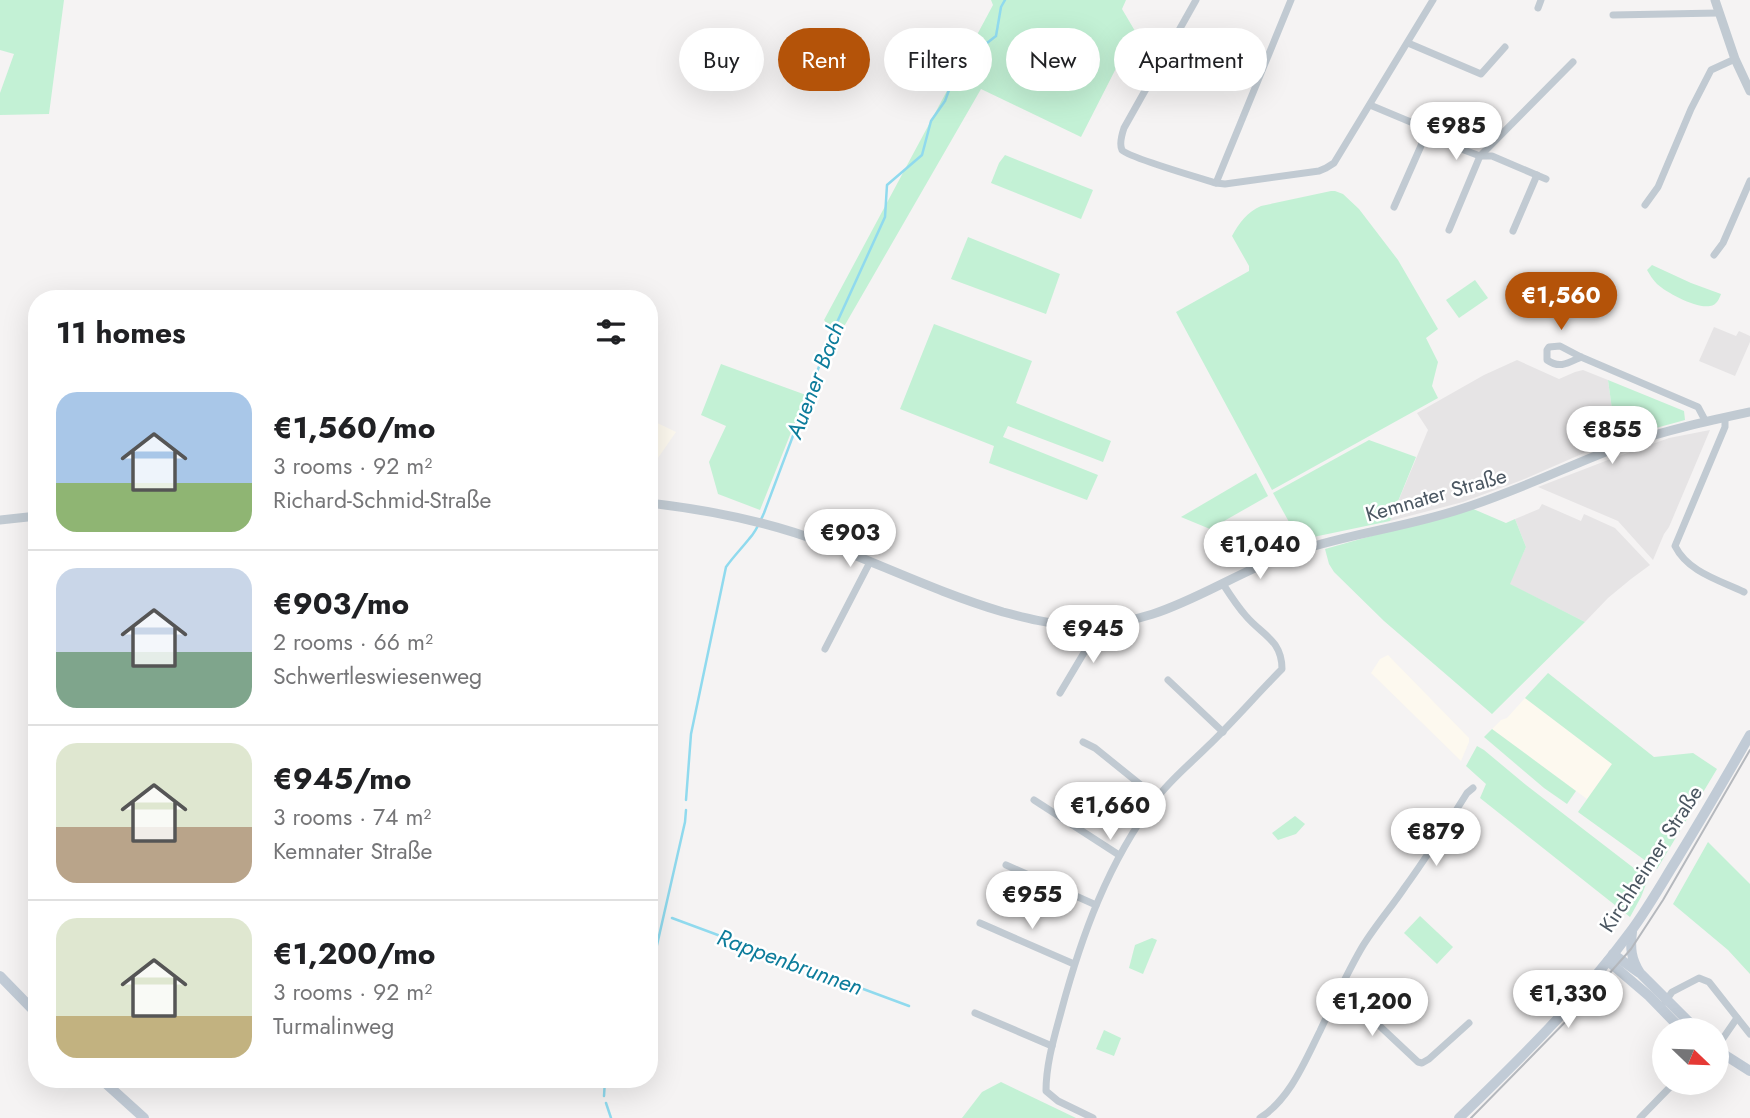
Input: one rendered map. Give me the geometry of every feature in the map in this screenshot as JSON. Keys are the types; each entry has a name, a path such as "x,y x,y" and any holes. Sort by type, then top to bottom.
{"main road":[{"name":"Kirchheimer Straße","path":"1459,1118 1567,1008 1633,929 1703,817 1750,735"},
{"path":"1633,929 1630,949 1633,962 1674,1018"},
{"path":"1610,958 1640,972"},
{"path":"1610,958 1650,996 1682,1018"},
{"path":"0,976 28,1005"},
{"path":"1729,1056 1750,1071"},
{"path":"111,1088 144,1118"}],"street":[{"path":"1196,0 1124,128 1122,149 1142,159 1225,184 1326,169 1338,157 1433,0"},
{"path":"1216,183 1291,0"},
{"path":"1715,0 1735,59 1750,91"},
{"path":"1613,15 1718,13"},
{"path":"1408,43 1480,74 1505,47"},
{"path":"1645,205 1658,187 1691,109 1711,70 1735,59"},
{"path":"1449,230 1480,156 1573,62"},
{"path":"1370,105 1449,138 1456,146 1480,156 1492,156 1546,179"},
{"path":"1394,207 1428,130"},
{"path":"1513,231 1536,175"},
{"path":"1714,255 1723,243 1750,181"},
{"path":"1581,357 1698,407 1706,422"},
{"name":"Kemnater Straße","path":"658,504 707,511 802,535 942,591 1017,616 1054,624 1095,626 1137,620 1161,613 1262,564 1300,550 1437,517 1527,486 1629,443 1686,426 1750,412"},
{"path":"1725,418 1725,427 1671,546 1693,568 1744,592"},
{"path":"0,520 28,517"},
{"path":"825,649 870,562"},
{"path":"1093,1118 1058,1101 1046,1091 1046,1075 1074,964 1096,905 1119,855 1157,797 1282,669 1279,648 1248,619 1223,584"},
{"path":"1060,693 1091,641 1095,626"},
{"path":"1168,680 1223,732"},
{"path":"1083,742 1157,797"},
{"path":"1260,1118 1271,1111 1286,1092 1361,950 1473,788"},
{"path":"1034,800 1119,855"},
{"path":"1006,865 1096,905"},
{"path":"980,923 1074,964"},
{"path":"1664,1004 1672,992 1699,978 1709,982 1750,1034"},
{"path":"1340,991 1422,1063 1469,1023"},
{"path":"975,1013 1052,1046"},
{"path":"1729,1030 1737,1018"},
{"path":"1640,1118 1661,1096"},
{"path":"1271,1111 1278,1118"}],"shaded area":[{"path":"1714,327 1736,336 1739,331 1750,336 1750,342 1735,376 1699,361"},
{"path":"1517,360 1559,379 1583,370 1608,380 1616,439 1522,480 1463,502 1390,521 1428,430 1417,413 1484,375"},
{"path":"658,423 676,432 658,458"},
{"path":"1710,430 1653,560 1618,521 1538,487 1669,438"},
{"path":"1542,504 1581,521 1584,514 1615,528 1650,565 1608,598 1585,622 1509,584 1526,547 1515,519 1539,509"},
{"path":"1388,655 1469,738 1461,761 1371,673 1380,659"},
{"path":"1525,698 1612,764 1587,799 1492,729 1507,718"}],"green space":[{"path":"0,0 64,0 49,114 0,115 0,93 14,54 0,50"},
{"path":"991,0 1126,0 1122,9 1133,28 1114,28 1114,72 1081,137 985,91 992,91 992,28 981,28 993,5"},
{"path":"947,91 980,91 838,337 824,320"},
{"path":"1005,155 1093,190 1081,219 991,183"},
{"path":"1331,191 1343,194 1359,209 1398,260 1438,329 1426,338 1438,362 1432,386 1438,398 1272,490 1176,312 1249,271 1249,266 1232,236 1252,211 1261,206"},
{"path":"968,237 1060,274 1046,314 951,279"},
{"path":"1652,265 1721,294 1712,305 1690,303 1657,284 1647,270"},
{"path":"1475,280 1488,298 1459,318 1446,300"},
{"path":"934,324 1032,361 1016,403 1111,441 1103,462 1008,426 1003,437 1098,475 1087,500 989,463 994,446 900,409"},
{"path":"721,364 806,395 760,510 718,494 709,462 726,426 701,415"},
{"path":"1608,380 1684,411 1685,420 1616,439"},
{"path":"1369,440 1416,457 1390,521 1299,540 1273,493"},
{"path":"1256,473 1268,496 1210,529 1181,517"},
{"path":"1471,508 1506,523 1515,519 1526,547 1510,584 1585,622 1492,714 1384,621 1334,572 1325,549"},
{"path":"1548,673 1654,757 1693,753 1717,769 1657,869 1578,812 1612,764 1525,698"},
{"path":"1492,729 1576,791 1567,804 1484,737"},
{"path":"1477,746 1648,879 1630,917 1480,798 1486,784 1466,766"},
{"path":"1295,816 1305,824 1296,834 1278,840 1272,833"},
{"path":"1708,842 1750,884 1750,974 1728,950 1673,904"},
{"path":"1420,916 1453,947 1437,964 1404,933"},
{"path":"1152,938 1157,940 1143,974 1129,968 1135,945"},
{"path":"1104,1030 1121,1038 1114,1056 1096,1049"},
{"path":"1001,1082 1076,1118 962,1118 982,1092"}],"waterway":[{"name":"Auener Bach","path":"686,800 691,734 726,567 754,533 764,513 829,340 885,217 887,185 922,155 931,121 945,101 952,82 958,79 960,64 976,40 987,43 996,36 1001,7 1005,0"},
{"path":"658,940 686,810"},
{"name":"Rappenbrunnen","path":"672,918 909,1006"},
{"path":"604,1088 604,1096"},
{"path":"606,1103 611,1118"}],"tram line":[{"path":"1471,1118 1577,1010 1631,949 1663,900 1750,750"}]}
